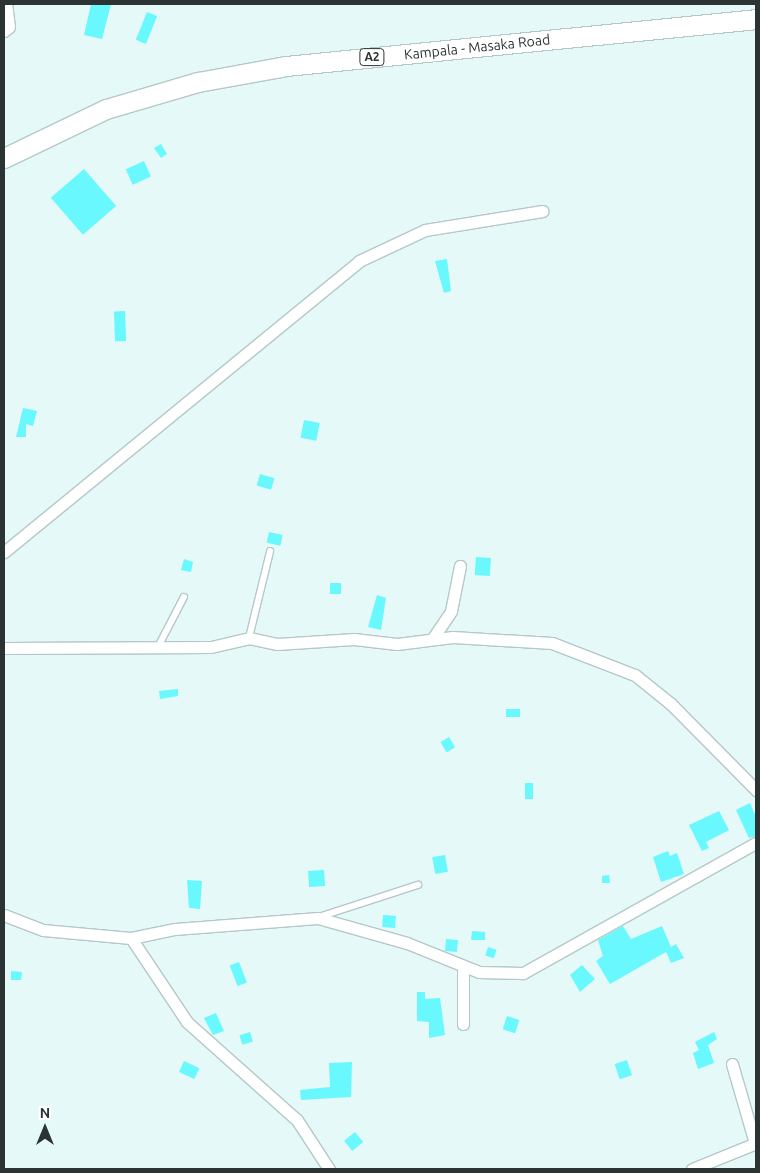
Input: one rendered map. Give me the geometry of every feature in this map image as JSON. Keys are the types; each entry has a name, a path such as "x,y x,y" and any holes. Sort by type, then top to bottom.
{"main road":[{"name":"Kampala - Masaka Road","path":"4,158 106,109 218,78 286,66 756,19"}],"street":[{"path":"4,31 9,28 6,4"},
{"path":"4,552 359,261 425,230 542,211"},
{"path":"433,638 451,611 460,566"},
{"path":"4,648 211,647 249,638 277,644 354,639 384,644 433,638 552,643 623,668 671,704 756,790"},
{"path":"4,916 43,930 131,938 175,929 318,918 407,943 462,967 502,975 523,973 756,844"},
{"path":"131,938 187,1022 297,1120 329,1169"},
{"path":"462,967 462,1024"},
{"path":"692,1169 756,1143 732,1064"}],"lane":[{"path":"249,638 270,552"},
{"path":"158,647 184,597"},
{"path":"318,918 418,885"}],"building":[{"path":"91,4 111,4 102,39 84,35"},
{"path":"147,12 157,16 146,44 136,40"},
{"path":"161,144 167,154 161,158 154,148"},
{"path":"144,161 151,177 133,185 126,169"},
{"path":"84,169 116,206 83,235 51,198"},
{"path":"447,259 451,291 444,293 435,261"},
{"path":"114,311 125,311 126,341 115,341"},
{"path":"23,408 37,411 33,426 26,424 26,437 16,437"},
{"path":"304,420 320,423 316,441 301,438"},
{"path":"260,474 274,478 271,490 257,486"},
{"path":"269,532 283,535 280,546 267,543"},
{"path":"476,557 491,558 490,576 475,575"},
{"path":"184,559 193,562 191,572 181,570"},
{"path":"330,583 341,583 341,594 330,594"},
{"path":"377,595 386,598 381,630 368,627"},
{"path":"178,689 178,696 160,699 159,691"},
{"path":"506,709 520,709 520,717 506,717"},
{"path":"449,737 455,747 447,752 440,742"},
{"path":"525,783 533,783 533,799 525,799"},
{"path":"750,803 756,817 756,836 749,838 736,810"},
{"path":"719,811 729,830 706,842 709,848 702,851 689,825"},
{"path":"668,851 670,856 677,853 684,874 661,882 653,857"},
{"path":"445,855 448,872 435,874 432,857"},
{"path":"324,870 325,886 309,887 308,871"},
{"path":"609,875 610,883 602,883 602,876"},
{"path":"187,880 202,881 200,909 189,908"},
{"path":"383,915 396,916 395,928 382,927"},
{"path":"623,926 631,939 662,926 671,947 676,944 684,958 671,963 666,952 610,984 596,961 603,956 598,940"},
{"path":"472,931 485,932 485,940 471,940"},
{"path":"446,939 458,940 457,952 445,951"},
{"path":"488,947 497,950 494,958 485,956"},
{"path":"239,962 247,983 238,986 230,966"},
{"path":"582,965 595,979 580,992 570,975"},
{"path":"11,971 22,972 21,980 11,980"},
{"path":"417,992 425,992 425,999 440,998 445,1035 429,1038 429,1022 417,1021"},
{"path":"216,1013 224,1031 213,1035 204,1018"},
{"path":"507,1016 519,1020 515,1033 503,1029"},
{"path":"250,1032 253,1042 242,1045 239,1035"},
{"path":"714,1032 717,1039 708,1045 714,1063 698,1069 693,1053 699,1050 695,1042"},
{"path":"627,1060 632,1075 620,1079 615,1064"},
{"path":"184,1061 199,1068 194,1079 179,1072"},
{"path":"352,1062 351,1097 301,1100 300,1090 330,1087 329,1063"},
{"path":"355,1132 363,1142 352,1151 344,1141"}]}
